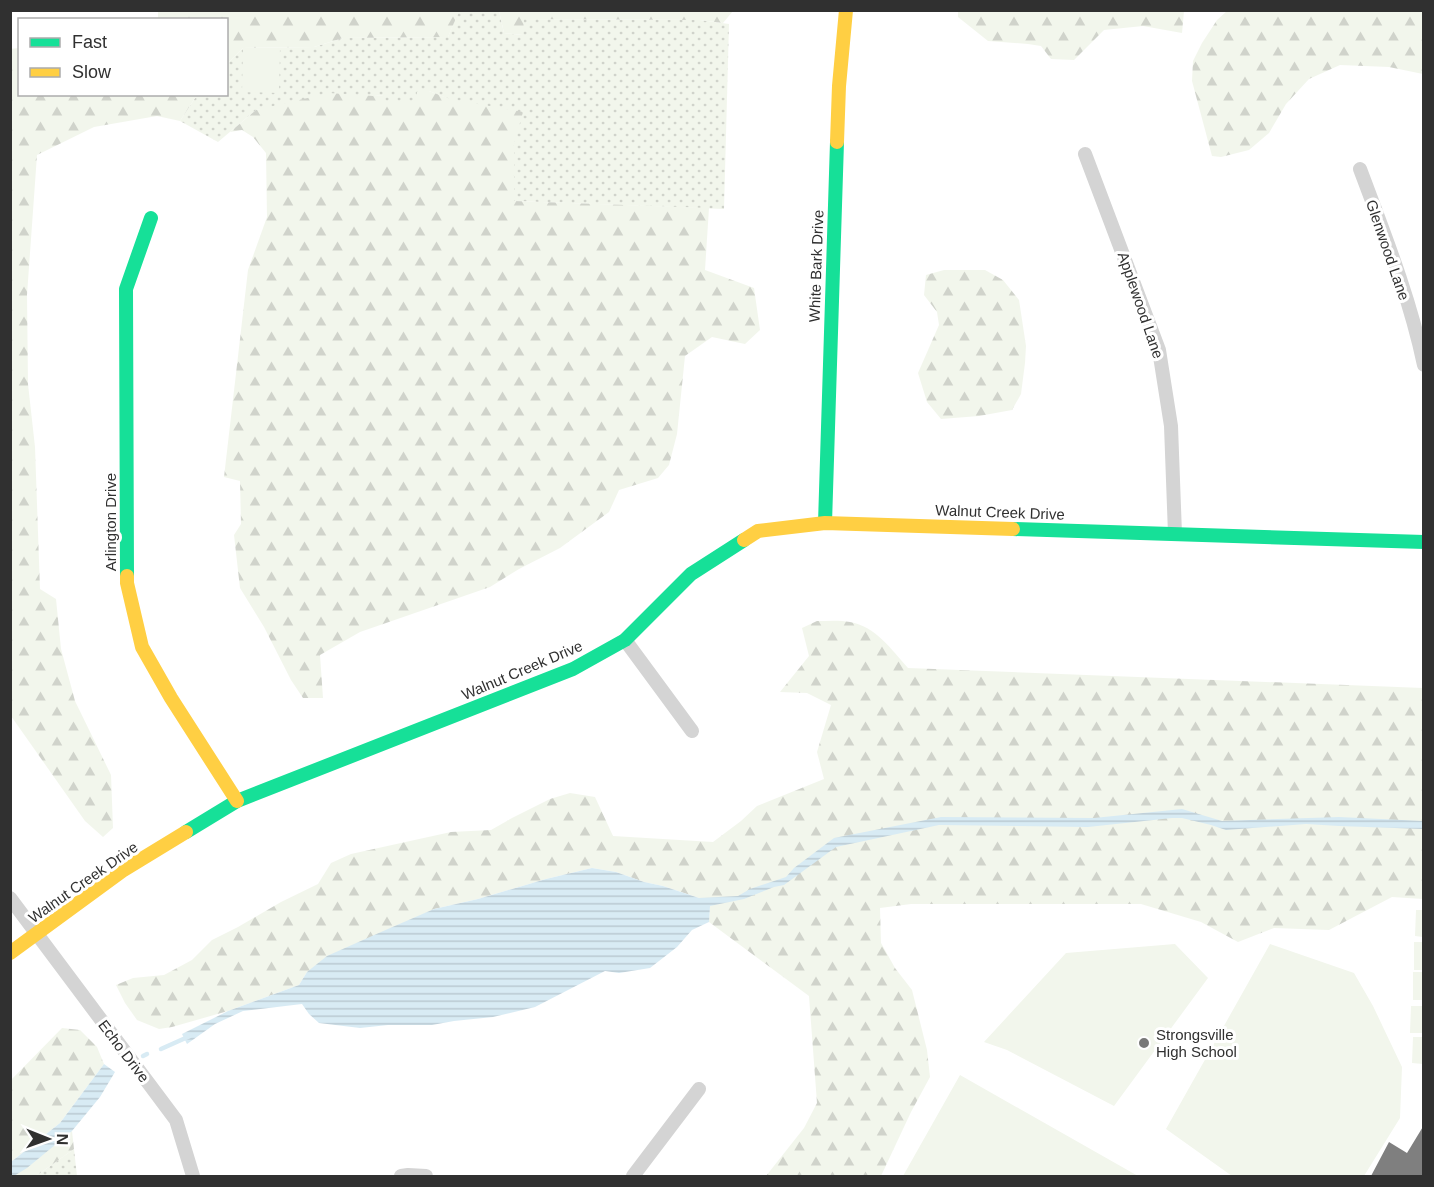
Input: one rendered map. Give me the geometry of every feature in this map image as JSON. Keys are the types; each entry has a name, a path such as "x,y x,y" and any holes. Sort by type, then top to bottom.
{"street":[{"name":"White Bark Drive","path":"825,523 839,86 846,10"},
{"name":"Applewood Lane","path":"1085,154 1159,350 1171,426 1175,534"},
{"name":"Glenwood Lane","path":"1360,169 1393,257 1424,365"},
{"name":"Arlington Drive","path":"151,218 126,289 127,583 142,647 171,698 237,801"},
{"name":"Walnut Creek Drive","path":"10,953 122,871 237,801 573,669 625,640 691,574 758,531 825,523 1424,542"},
{"path":"625,640 692,731"},
{"name":"Echo Drive","path":"10,898 176,1120 193,1176"},
{"path":"633,1176 699,1089"},
{"path":"401,1176 426,1176"}],"green space":[{"path":"158,10 459,11 448,37 343,38 314,47 243,48 228,63 228,18 158,18"},
{"path":"459,10 499,11 504,33 523,35 523,19 700,20 729,24 724,209 514,201 514,144 449,99 429,91 416,103 384,103 383,95 256,110 218,142 180,121 196,96 228,96 228,63 243,48 314,47 343,38 448,37"},
{"path":"499,10 733,11 723,23 700,20 524,19 523,35 504,33"},
{"path":"958,10 1184,11 1182,33 1143,26 1104,30 1074,60 1051,59 1041,46 988,41 958,17"},
{"path":"1227,11 1423,11 1423,74 1389,67 1340,65 1309,79 1286,104 1269,133 1249,150 1221,157 1212,156 1192,81 1193,61 1217,20"},
{"path":"18,48 18,96 196,96 180,121 157,116 94,127 37,155 27,295 28,384 35,447 40,589 56,599 61,649 75,701 111,775 113,828 103,837 85,821 11,716 10,49"},
{"path":"243,48 280,48 279,93 242,92"},
{"path":"429,91 450,99 523,112 514,144 514,201 709,208 705,270 754,288 760,330 745,344 712,337 685,356 677,434 669,465 658,478 619,490 609,512 560,548 490,587 360,632 320,655 323,698 303,698 240,588 234,535 241,524 240,481 224,477 248,270 267,217 266,153 253,137 242,130 230,132 256,110 329,93 384,95 384,103 416,103 417,92"},
{"path":"944,270 985,270 1003,280 1019,300 1026,346 1025,363 1021,394 1012,410 979,416 941,419 927,402 918,373 939,325 937,312 924,295 926,275"},
{"path":"817,621 846,621 867,628 882,640 908,668 1423,688 1423,899 1392,897 1329,930 1274,928 1238,942 1201,922 1141,904 911,904 880,908 881,943 895,968 912,990 927,1050 930,1077 881,1176 766,1176 804,1128 817,1103 809,996 709,922 710,898 699,898 616,872 592,868 434,909 307,972 299,985 228,1011 172,1027 159,1029 137,1020 125,1003 116,985 133,978 164,975 192,960 212,940 318,884 331,863 351,854 451,832 491,830 550,799 570,793 595,797 613,836 713,842 757,806 824,779 817,752 831,705 807,693 780,692 809,656 802,628"},
{"path":"1416,910 1423,910 1423,937 1415,936"},
{"path":"1414,942 1423,942 1423,970 1414,970"},
{"path":"1175,944 1208,978 1114,1106 1007,1050 984,1042 1066,953"},
{"path":"1270,944 1354,973 1373,1006 1402,1067 1400,1118 1364,1176 1232,1176 1166,1129"},
{"path":"1413,972 1423,972 1423,1000 1413,1000"},
{"path":"1411,1006 1423,1006 1423,1033 1410,1033"},
{"path":"62,1028 80,1030 97,1047 104,1064 60,1123 11,1162 11,1080"},
{"path":"1413,1037 1423,1037 1423,1064 1412,1063"},
{"path":"960,1075 1138,1176 903,1176"},
{"path":"72,1131 74,1149 36,1176 14,1176"},
{"path":"74,1149 77,1176 36,1176"}],"shaded area":[{"path":"1182,809 1222,821 1339,817 1423,821 1423,829 1306,824 1226,830 1182,818 1088,827 939,825 836,847 784,885 744,899 710,906 709,922 692,930 677,947 650,968 619,973 605,971 535,1007 493,1017 432,1025 388,1025 360,1028 319,1023 302,1004 243,1011 215,1024 187,1044 182,1034 228,1011 299,985 307,972 327,956 434,909 592,868 616,872 699,898 738,896 750,889 786,877 794,868 834,838 941,817 1094,818"},
{"path":"104,1064 115,1072 100,1097 72,1131 27,1168 11,1176 11,1162 60,1123"}],"building":[{"path":"1424,1125 1424,1176 1371,1176 1389,1142 1407,1153"}],"waterway":[{"path":"161,1049 190,1036"},
{"path":"143,1056 147,1054"}],"traffic: fast":[{"path":"825,523 837,142"},
{"path":"127,576 126,289 151,218"},
{"path":"1013,529 1424,542"},
{"path":"186,832 237,801 573,669 625,640 691,574 744,540"}],"traffic: slow":[{"path":"837,142 839,86 846,10"},
{"path":"744,540 758,531 825,523 1013,529"},
{"path":"127,576 142,647 171,698 237,801"},
{"path":"10,953 122,871 186,832"}],"place":[{"name":"Strongsville High School","path":"1144,1043"}]}
